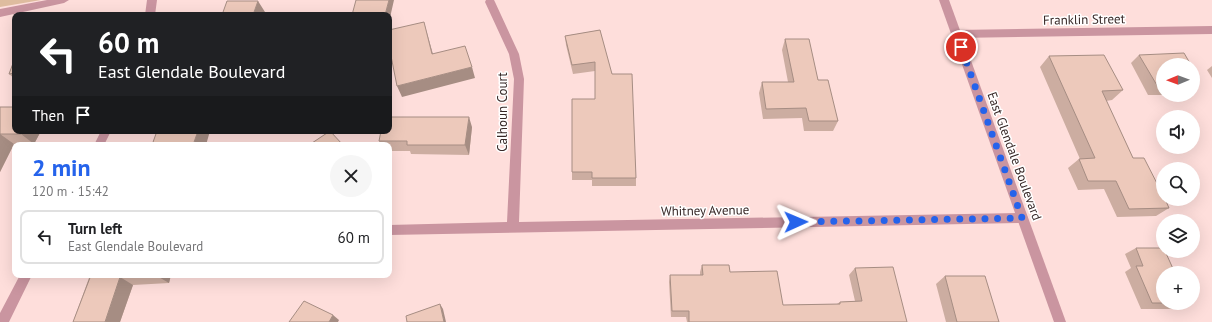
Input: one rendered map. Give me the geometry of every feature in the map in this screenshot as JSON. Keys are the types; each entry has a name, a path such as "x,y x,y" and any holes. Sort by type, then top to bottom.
{"street":[{"path":"0,13 64,0"},
{"path":"150,12 152,0"},
{"name":"East Glendale Boulevard","path":"944,0 1060,322"},
{"name":"Calhoun Court","path":"490,2 514,54 518,78 513,227"},
{"name":"Franklin Street","path":"956,34 1212,30"},
{"name":"Whitney Avenue","path":"392,230 1022,218"},
{"path":"2,322 24,278"}],"shaded area":[{"path":"0,0 41,0 0,7"}],"building":[{"path":"356,0 389,0 386,12 353,12"},
{"path":"227,1 258,1 254,12 223,12"},
{"path":"424,22 432,54 465,46 472,67 397,86 392,61 392,29"},
{"path":"600,30 612,74 632,74 636,178 592,178 592,172 572,172 572,99 595,99 595,62 572,65 565,36"},
{"path":"785,39 809,39 818,80 828,80 838,121 809,121 806,108 766,109 762,82 794,82"},
{"path":"1184,53 1187,58 1156,58 1156,84 1139,55"},
{"path":"1104,55 1123,90 1102,91 1133,158 1144,158 1156,181 1156,206 1168,206 1169,208 1129,209 1116,181 1088,181 1079,159 1095,158 1049,56"},
{"path":"12,66 12,74 9,74"},
{"path":"0,107 12,107 12,134 0,134"},
{"path":"392,117 469,117 465,145 407,145 407,141 379,141 380,134 392,134"},
{"path":"156,134 197,134 194,142 153,142"},
{"path":"326,134 333,134 340,142 314,142"},
{"path":"1136,248 1156,248 1156,258 1168,258 1172,266 1156,266 1156,303 1152,303 1136,266 1143,266"},
{"path":"702,265 729,265 730,272 777,271 783,305 840,304 840,302 862,301 855,268 893,267 907,322 689,322 689,311 672,311 670,275 703,275"},
{"path":"945,276 985,276 999,322 957,322"},
{"path":"90,278 120,278 105,322 73,322"},
{"path":"304,301 333,315 329,322 289,322"},
{"path":"440,304 444,322 407,322 406,316"}],"route":[{"path":"796,222 1022,218 961,47"}]}
